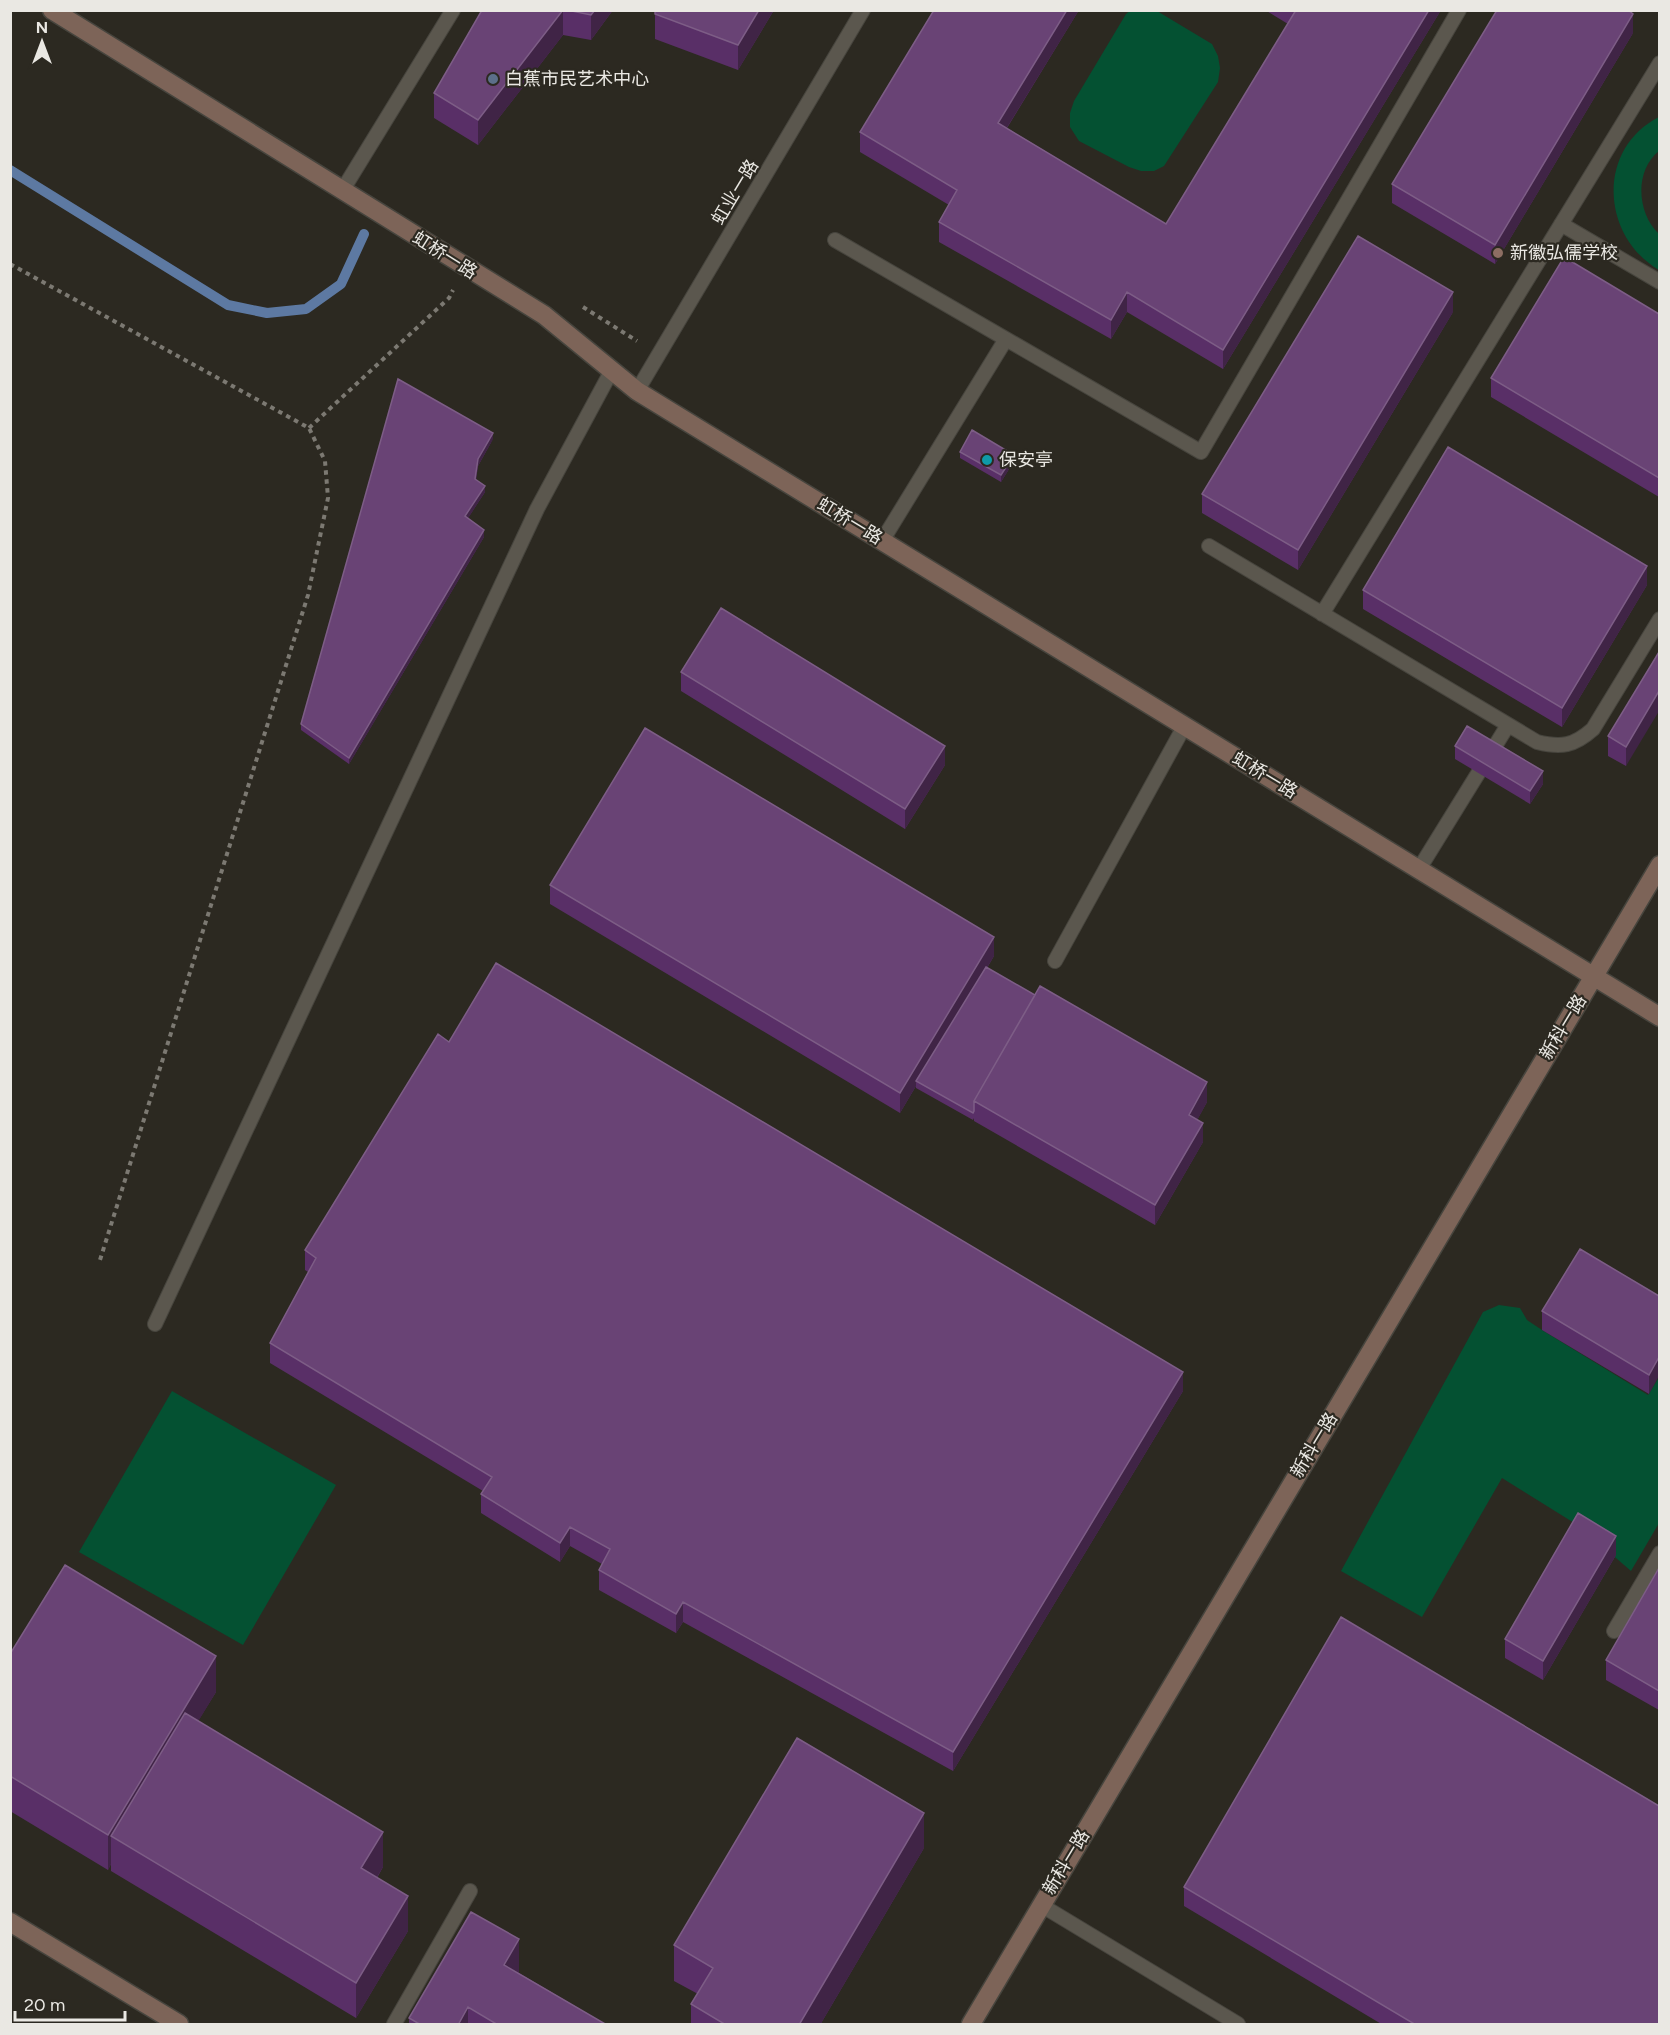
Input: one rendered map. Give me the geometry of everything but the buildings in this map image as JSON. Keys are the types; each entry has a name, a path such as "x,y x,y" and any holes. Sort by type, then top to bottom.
{"street":[{"name":"虹桥一路","path":"52,10 544,315 637,391 1594,975 1659,1017"},
{"name":"新科一路","path":"971,2025 1659,865"},
{"path":"10,1922 179,2025"}],"lane":[{"path":"342,191 453,10"},
{"name":"虹业一路","path":"637,391 863,10"},
{"path":"835,240 1201,452 1459,10"},
{"path":"1322,614 1659,63"},
{"path":"1561,224 1659,282"},
{"path":"882,541 1006,339"},
{"path":"155,1324 537,509 612,370"},
{"path":"1209,546 1537,742 1552,746 1567,745 1582,739 1593,729 1659,619"},
{"path":"1054,961 1185,725"},
{"path":"1419,869 1508,725"},
{"path":"1614,1631 1659,1553"},
{"path":"394,2025 470,1891"},
{"path":"1041,1905 1238,2025"}],"path":[{"path":"10,264 309,428 325,461 328,498 308,595 100,1260"},
{"path":"309,428 448,298 467,268"}],"green space":[{"path":"1131,10 1157,11 1212,44 1218,56 1220,68 1218,82 1164,166 1154,171 1141,171 1129,167 1079,141 1070,127 1070,113 1074,101 1126,14"},
{"path":"1659,117 1659,151 1645,169 1641,192 1646,215 1659,234 1659,270 1640,255 1626,236 1617,215 1614,193 1616,171 1624,150 1639,131"},
{"path":"1499,1305 1520,1308 1527,1320 1648,1395 1659,1377 1659,1523 1631,1571 1579,1526 1502,1478 1422,1617 1341,1571 1483,1312"},
{"path":"172,1391 336,1485 243,1645 79,1552"}],"waterway":[{"path":"10,170 228,305 267,313 306,309 341,284 364,234"}],"place":[{"name":"白蕉市民艺术中心","path":"493,79"},
{"name":"新徽弘儒学校","path":"1498,253"},
{"name":"保安亭","path":"987,460"}]}
